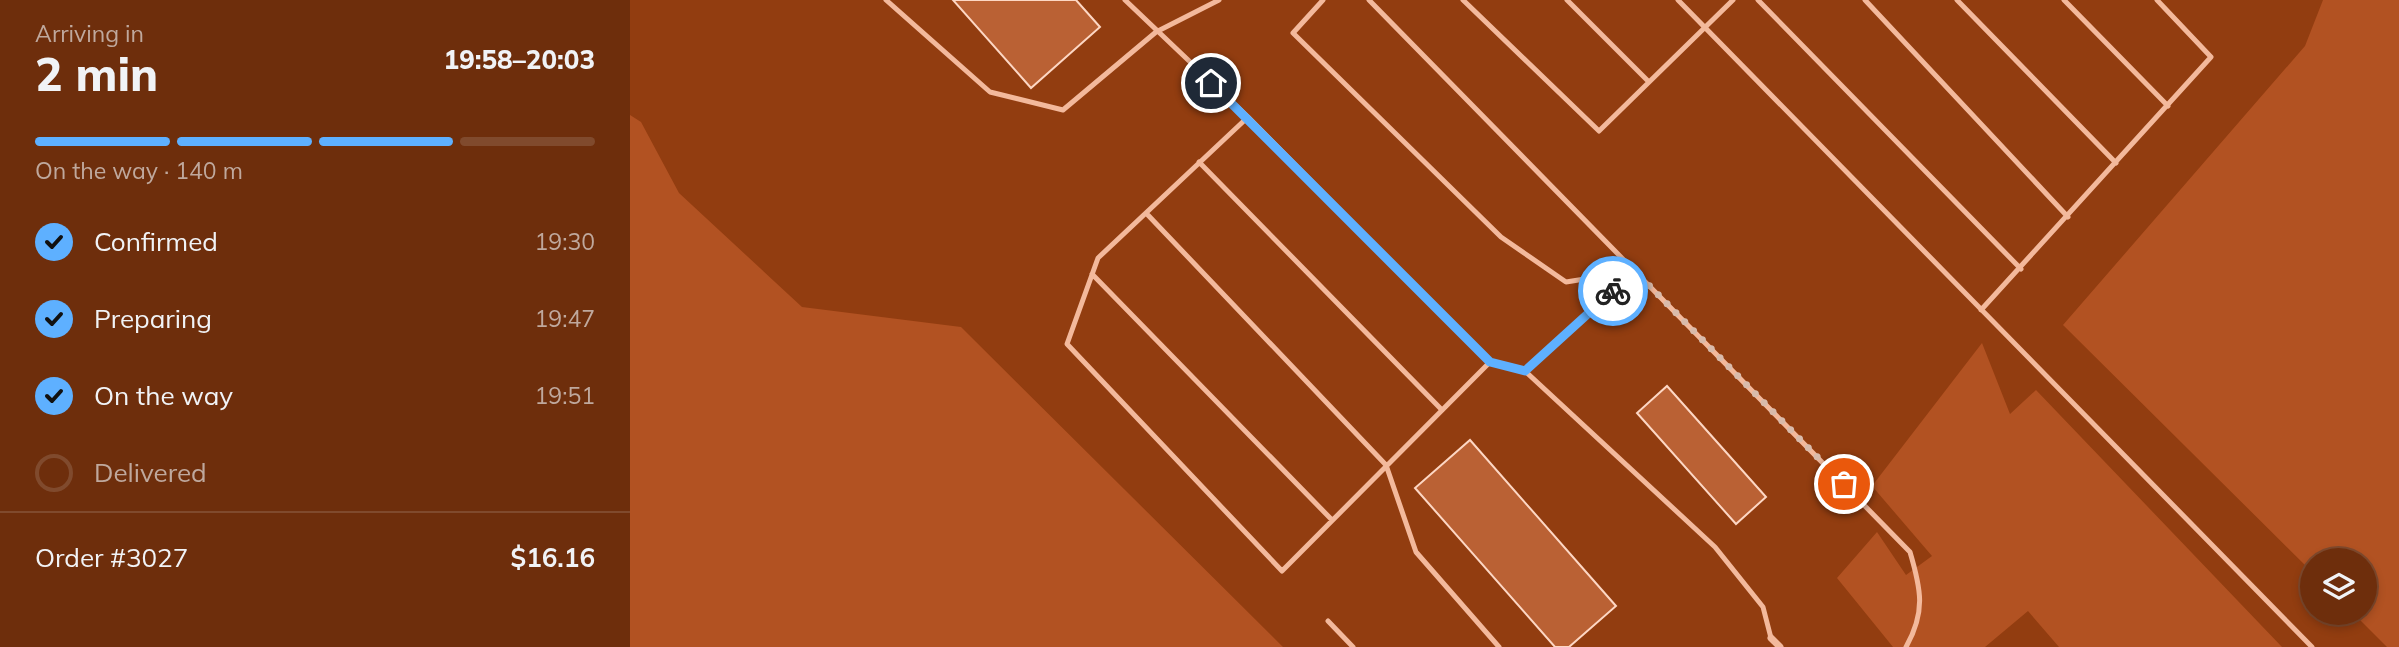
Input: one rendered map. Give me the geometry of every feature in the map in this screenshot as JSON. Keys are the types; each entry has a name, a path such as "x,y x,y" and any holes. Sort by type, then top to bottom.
{"street":[{"path":"1771,638 1780,647"}],"lane":[{"path":"886,0 990,92 1063,110 1156,32 1219,0"},
{"path":"1125,0 1248,117 1490,362 1525,371 1715,547 1763,607 1771,638"},
{"path":"1323,0 1293,33 1501,237 1566,282 1635,271"},
{"path":"1369,0 1910,552 1921,588 1918,625 1906,647"},
{"path":"1463,0 1599,131 1733,0"},
{"path":"1567,0 1648,82"},
{"path":"1678,0 2312,647"},
{"path":"1758,0 2021,269"},
{"path":"1865,0 2067,217"},
{"path":"1957,0 2116,163"},
{"path":"2064,0 2168,106"},
{"path":"1981,310 2211,57 2157,0"},
{"path":"1248,117 1098,258 1067,344 1282,572 1440,409 1490,362"},
{"path":"1199,162 1440,409"},
{"path":"1146,213 1386,465 1416,552 1499,647"},
{"path":"1525,371 1635,271"},
{"path":"1092,274 1332,520"},
{"path":"1328,621 1353,647"}],"shaded area":[{"path":"2323,0 2399,0 2399,647 2387,647 2365,625 2377,625 2377,548 2300,548 2300,560 2063,325 2305,46"},
{"path":"630,115 641,122 679,193 802,307 961,327 1283,647 630,647"},
{"path":"1982,343 2010,414 2036,390 2282,647 2059,647 2028,611 1985,647 1893,647 1837,578 1877,532 1906,575 1932,556 1872,486"}],"building":[{"path":"953,0 1076,0 1100,27 1031,88"},
{"path":"1667,386 1766,497 1736,524 1637,413"},
{"path":"1470,440 1616,606 1569,647 1555,647 1415,488"}],"way so far":[{"path":"1613,291 1635,271 1844,484"}],"route":[{"path":"1211,83 1248,117 1490,362 1525,371 1613,291"}]}
